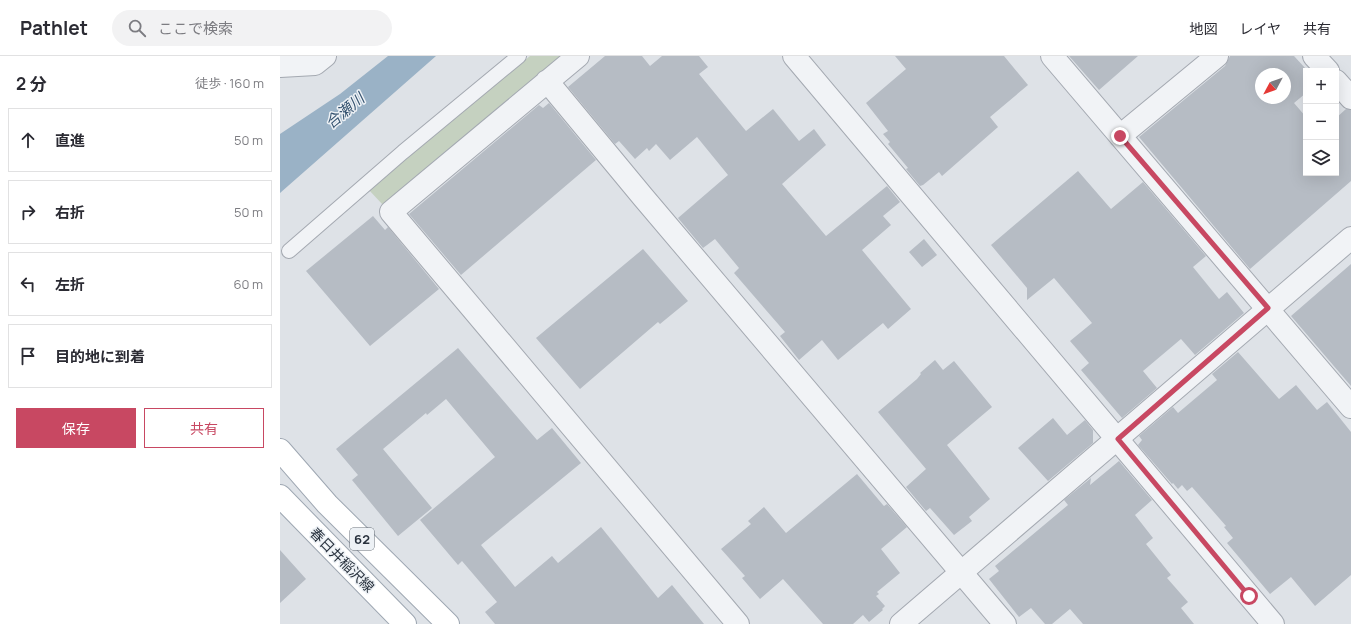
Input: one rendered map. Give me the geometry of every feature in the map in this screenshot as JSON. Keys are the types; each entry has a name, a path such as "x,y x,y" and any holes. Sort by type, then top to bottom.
{"main road":[{"name":"春日井稲沢線","path":"280,450 327,504 448,624"},
{"name":"春日井稲沢線","path":"280,496 405,624"}],"street":[{"path":"280,66 315,64 325,56"},
{"path":"578,56 391,212 738,624"},
{"path":"794,56 1273,624"},
{"path":"1052,56 1351,407"},
{"path":"1120,136 1217,56"},
{"path":"1314,56 1325,68"},
{"path":"547,81 1006,624"},
{"path":"1339,84 1351,98"},
{"path":"901,624 1351,238"}],"lane":[{"path":"289,251 402,152 519,56"}],"green space":[{"path":"530,56 563,56 383,205 368,189"}],"water":[{"name":"合瀬川","path":"388,56 436,56 280,193 280,134 340,94"}],"building":[{"path":"605,56 642,56 650,66 662,56 699,56 708,67 699,74 746,131 773,109 799,141 814,129 826,145 782,184 826,236 887,186 900,202 883,216 891,225 862,250 911,309 888,329 883,323 838,360 822,340 799,360 780,336 785,332 734,273 739,268 715,239 703,248 678,218 728,175 697,137 670,160 656,144 649,151 647,148 635,159 619,141 615,144 568,87"},
{"path":"895,56 1004,56 1028,85 990,117 998,127 942,176 939,172 920,186 906,169 908,168 888,144 890,142 883,134 888,131 866,103 906,69"},
{"path":"1069,56 1138,56 1099,90"},
{"path":"1230,56 1294,56 1305,68 1303,68 1303,96 1294,103 1303,114 1303,176 1339,176 1339,115 1346,109 1351,110 1351,181 1250,269 1139,137 1225,66"},
{"path":"549,103 596,160 461,275 409,214 539,105 543,108"},
{"path":"1078,171 1111,209 1143,182 1206,256 1193,267 1219,299 1227,292 1244,313 1195,355 1181,339 1143,371 1157,388 1122,418 1081,370 1089,363 1070,341 1092,323 1054,278 1027,300 1027,288 991,245"},
{"path":"373,216 385,230 388,227 439,289 370,346 306,271"},
{"path":"924,239 937,255 922,267 909,252"},
{"path":"643,249 688,301 660,324 658,322 580,389 536,338"},
{"path":"1351,264 1351,386 1291,316"},
{"path":"458,348 537,440 552,428 581,463 481,545 515,587 552,556 558,563 601,527 658,598 672,585 704,624 495,624 485,612 497,602 462,561 458,565 420,520 495,457 446,399 427,415 426,413 383,449 432,508 398,536 352,480 358,475 336,449"},
{"path":"1238,352 1279,399 1296,385 1317,410 1327,402 1351,432 1351,575 1315,606 1291,577 1270,594 1227,543 1233,538 1224,527 1226,526 1192,487 1187,491 1182,485 1178,489 1138,445 1142,440 1139,436 1173,407 1178,413 1217,380 1212,374"},
{"path":"935,360 943,370 954,361 992,407 947,445 990,499 969,517 972,521 954,535 930,508 926,511 906,487 926,469 878,412 917,379 921,374 920,373"},
{"path":"1053,418 1067,435 1085,420 1093,430 1093,443 1048,481 1018,448"},
{"path":"1119,461 1152,500 1135,515 1153,538 1146,544 1171,575 1167,578 1188,602 1181,608 1194,624 1083,624 1070,609 1052,624 1045,624 1031,608 1019,617 989,579 999,571 995,566 1068,505 1064,500 1091,478 1090,485"},
{"path":"857,474 883,505 884,506 887,504 907,527 881,549 900,573 877,592 879,594 876,596 885,606 882,609 883,610 869,622 863,615 853,624 823,624 783,579 760,599 742,578 745,576 721,549 751,524 748,521 764,507 786,533"},
{"path":"280,550 306,579 280,603"}],"route":[{"path":"1120,136 1268,308 1118,439 1249,596"}]}
